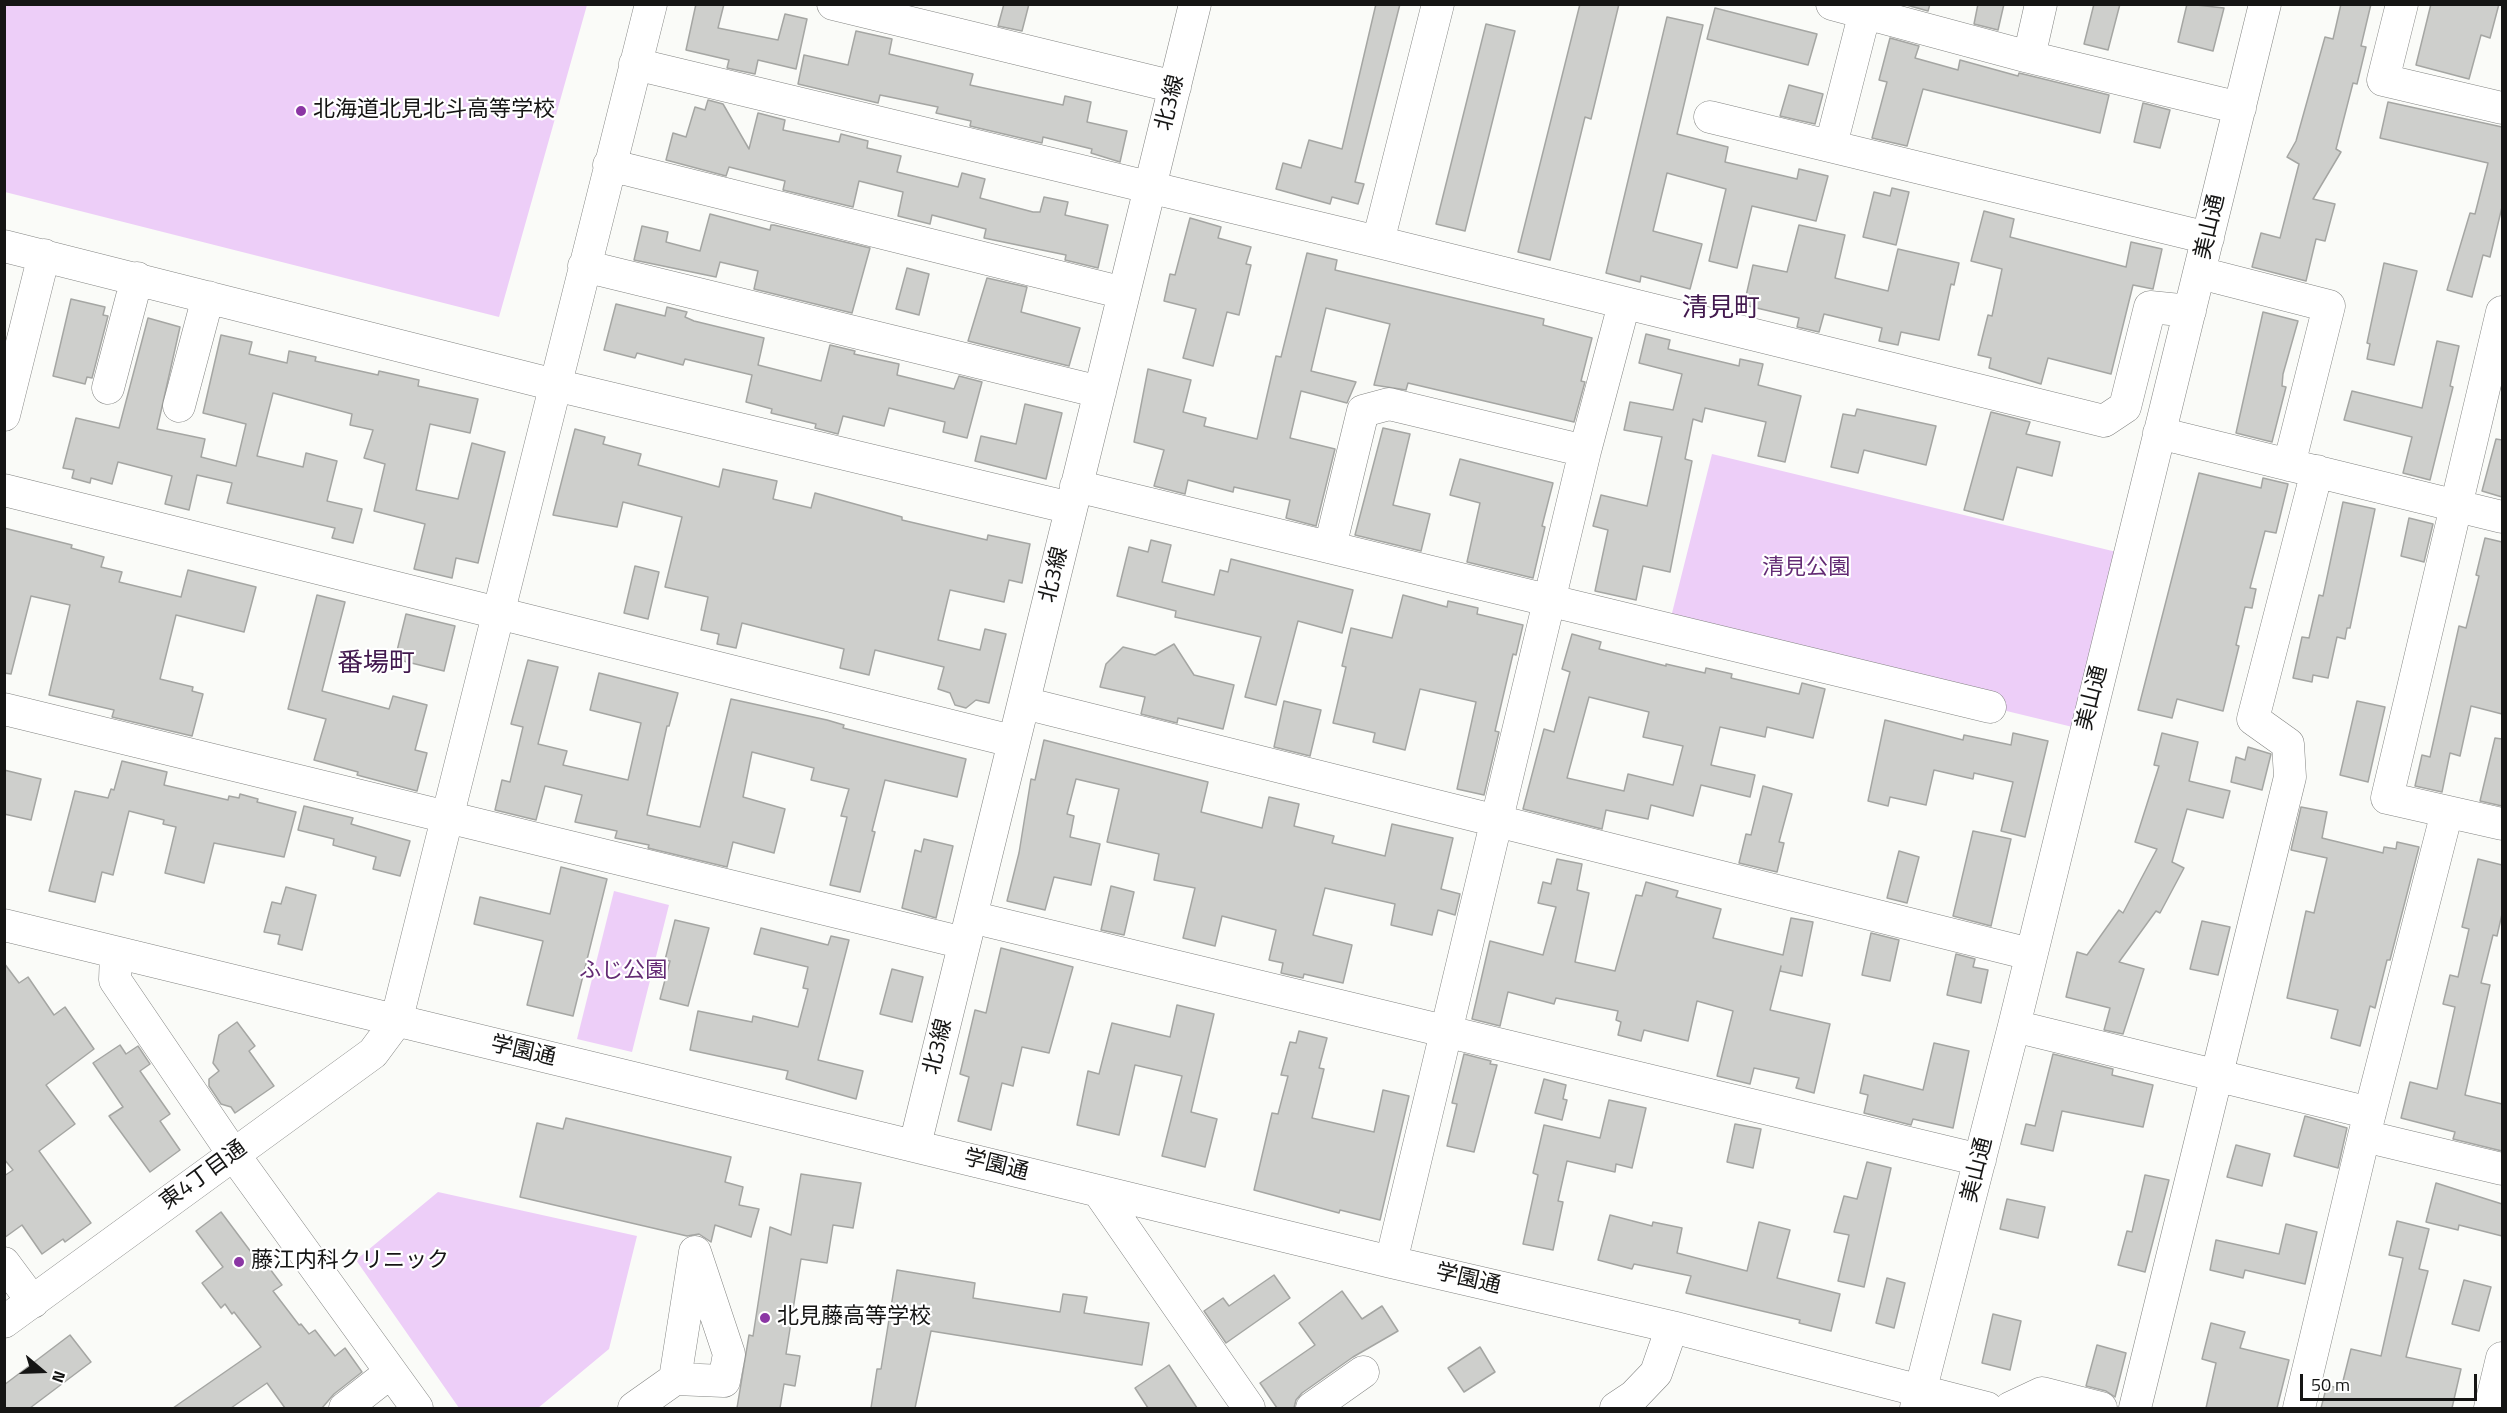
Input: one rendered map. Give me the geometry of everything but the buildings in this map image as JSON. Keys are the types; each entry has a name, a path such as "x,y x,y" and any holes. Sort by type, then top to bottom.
{"street":[{"path":"396,1022 651,4"},
{"path":"833,4 1174,87"},
{"name":"北3線","path":"915,1145 1012,741 1195,4"},
{"path":"1378,242 1438,4"},
{"path":"1832,4 1866,9 2029,57 2240,108"},
{"path":"2029,57 2041,4"},
{"name":"美山通","path":"1919,1400 2014,1026 2265,4"},
{"path":"2402,4 2383,80 2502,108"},
{"path":"1831,145 1866,9"},
{"path":"635,64 1149,189 1378,242 2104,421 2125,407 2150,307 2190,311"},
{"path":"1710,117 2208,238"},
{"path":"609,165 1124,293"},
{"path":"4,246 555,385 1074,497 1330,547 1990,707"},
{"path":"4,415 44,255"},
{"path":"584,266 1100,392"},
{"path":"2135,1408 2290,777 2288,744 2253,719 2303,468 2329,306 2200,273"},
{"path":"108,388 136,278"},
{"path":"179,406 208,297"},
{"path":"1391,1262 1499,821 1585,451 1624,304"},
{"path":"2502,312 2387,798 2502,824"},
{"path":"1330,547 1363,411 1389,404 1585,451"},
{"path":"2159,433 2502,517"},
{"path":"4,490 1012,741"},
{"path":"1023,703 2030,954"},
{"path":"4,709 447,818 1448,1032 1980,1160"},
{"path":"2299,1408 2367,1125 2447,812"},
{"name":"学園通","path":"4,926 915,1145 1099,1192 1672,1327 1919,1400 1987,1408"},
{"path":"116,953 115,980 234,1155 417,1408"},
{"name":"東4丁目通","path":"4,1322 373,1053 396,1022"},
{"path":"2014,1026 2216,1076 2502,1169"},
{"path":"1099,1192 1249,1408"},
{"path":"4,1263 33,1302"},
{"path":"1616,1408 1634,1396 1656,1373 1672,1327"},
{"path":"2490,1408 2502,1358"},
{"path":"345,1408 391,1371"},
{"path":"1312,1408 1363,1372"},
{"path":"634,1408 675,1379"},
{"path":"2010,1408 2042,1393 2101,1408"}],"green space":[{"name":"北海道北見北斗高等学校","path":"4,5 587,5 499,317 5,192"},
{"name":"清見公園","path":"1712,454 2129,555 2085,730 1668,629"},
{"name":"ふじ公園","path":"614,891 669,905 632,1052 577,1039"},
{"path":"438,1192 637,1236 609,1349 538,1408 459,1408 356,1260"}],"place":[{"name":"北海道北見北斗高等学校","path":"301,111"},
{"name":"藤江内科クリニック","path":"239,1262"},
{"name":"北見藤高等学校","path":"765,1318"}],"district":[{"name":"清見町","path":"1721,310"},
{"name":"番場町","path":"376,665"}]}
